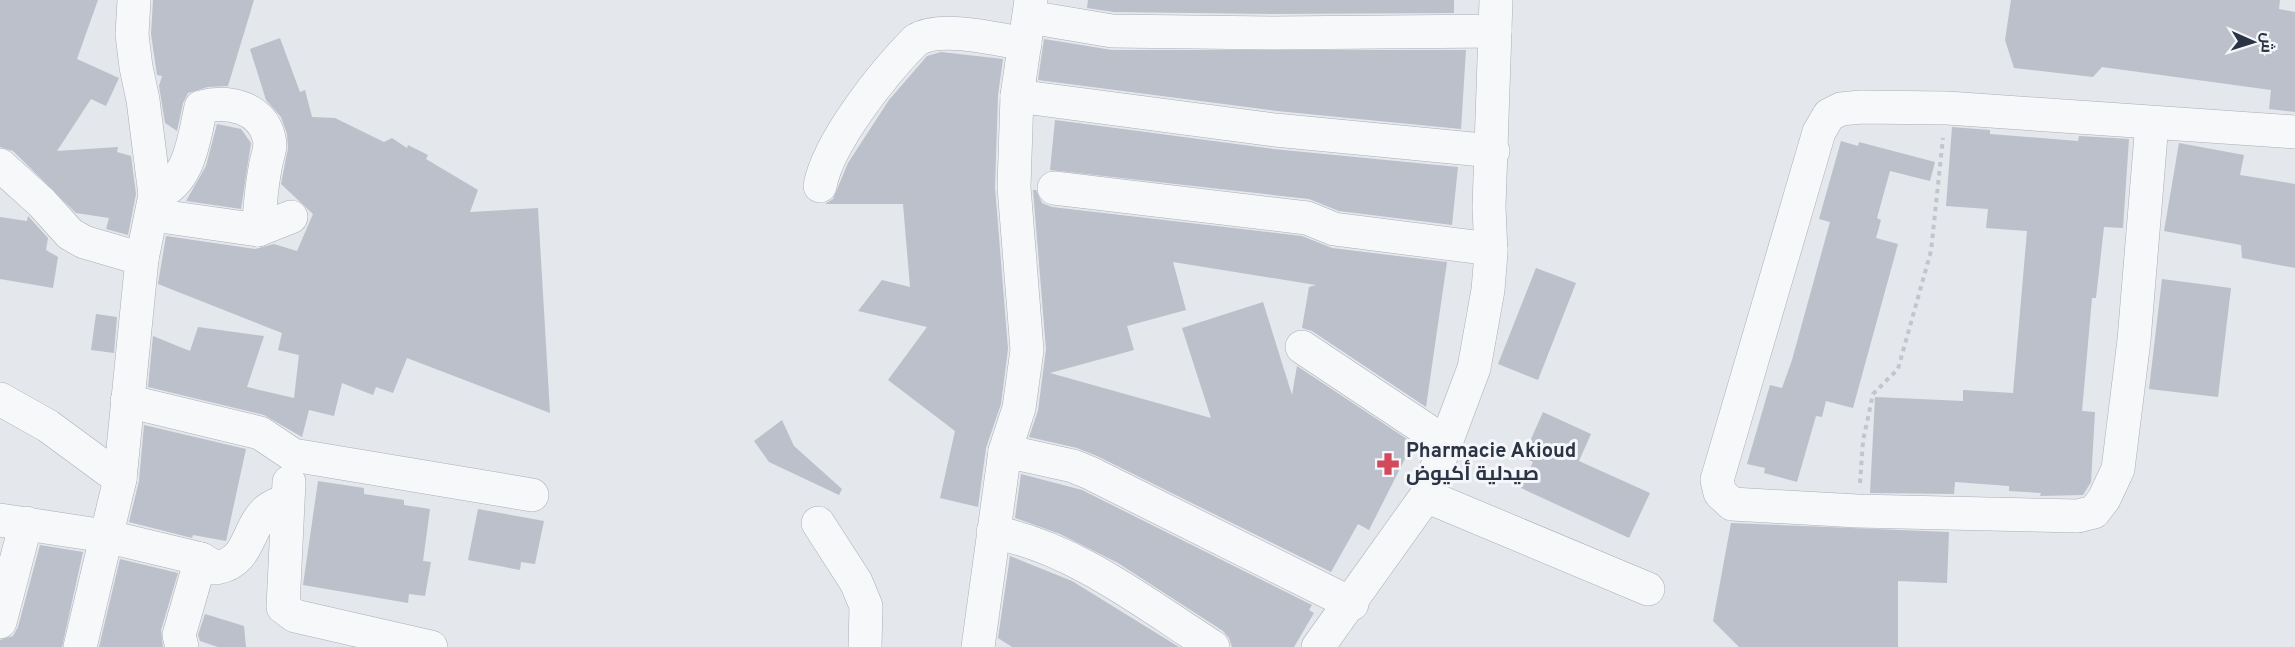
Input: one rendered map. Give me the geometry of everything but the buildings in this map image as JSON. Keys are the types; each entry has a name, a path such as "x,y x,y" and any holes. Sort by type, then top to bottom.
{"street":[{"path":"80,647 120,479 142,259 154,205 134,57 132,35 134,0"},
{"path":"820,186 823,169 836,144 876,88 916,40 924,35 1028,20 1112,31 1285,33 1496,15 1493,151 1489,207 1491,249 1488,290 1474,368 1426,496 1352,604 1318,647"},
{"path":"985,643 993,532 1005,451 1018,408 1027,350 1014,187 1017,96 1028,20"},
{"path":"1017,96 1275,130 1493,151"},
{"path":"154,205 178,179 190,155 201,107 218,103 243,107 264,124 270,138 258,230"},
{"path":"2152,123 2134,340 2118,469 2104,500 2094,512 2078,516 1857,511 1732,504 1720,493 1717,480 1819,132 1829,115 1841,109 1861,107 1947,108 2295,132"},
{"path":"0,165 42,203 70,234 84,242 142,259"},
{"path":"1054,188 1308,218 1334,229 1491,249"},
{"path":"154,205 258,230 291,217"},
{"path":"1302,347 1446,443"},
{"path":"0,399 66,438 120,479"},
{"path":"127,401 261,433 293,455 532,495"},
{"path":"1005,451 1073,466 1090,473 1352,604"},
{"path":"293,455 287,500 284,607 289,613 431,647"},
{"path":"1426,496 1648,589"},
{"path":"0,622 5,613 13,522 105,536 201,559 216,568 228,566 248,545 267,509 287,500"},
{"path":"818,523 856,582 866,606 865,647"},
{"path":"993,532 1025,538 1057,551 1213,647"},
{"path":"182,647 179,634 201,559"}],"path":[{"path":"1857,511 1863,441 1873,394 1898,369 1931,250 1947,108"}],"place":[{"name":"Pharmacie Akioud صيدلية أكيوض","path":"1388,464"}]}
